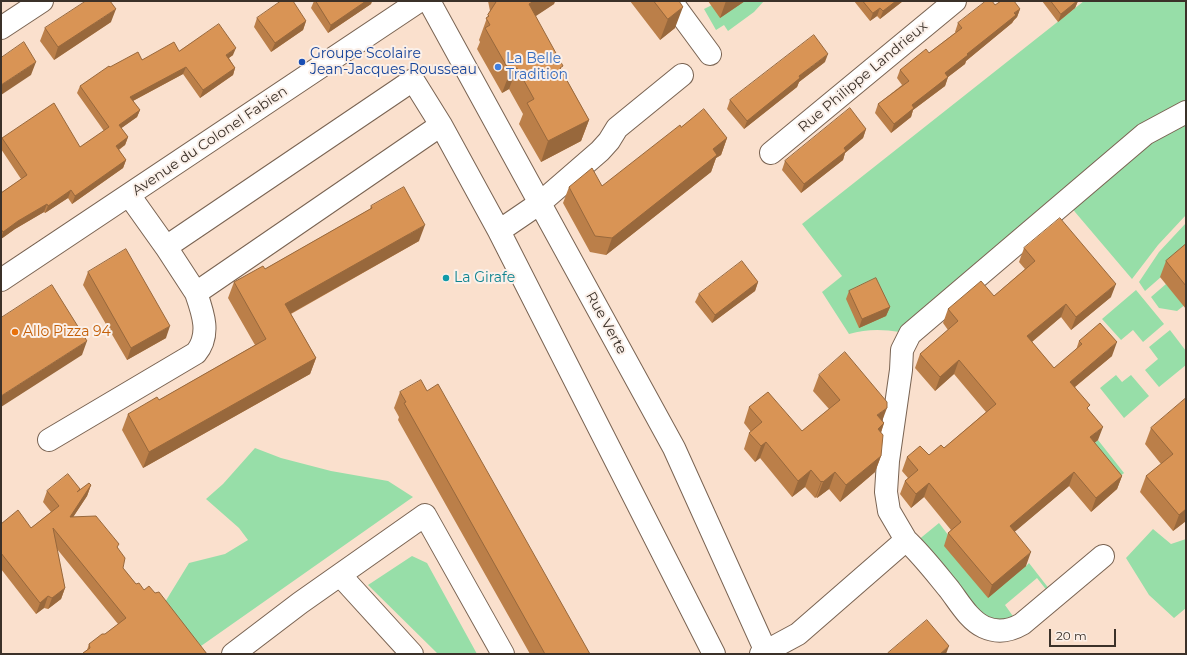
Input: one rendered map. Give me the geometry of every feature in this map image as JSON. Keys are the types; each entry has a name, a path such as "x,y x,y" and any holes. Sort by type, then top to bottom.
{"street":[{"path":"1,28 42,1"},
{"name":"Avenue du Colonel Fabien","path":"1,280 418,1"},
{"name":"Rue Verte","path":"429,1 674,448 765,653"},
{"path":"671,1 710,54"},
{"name":"Rue Philippe Landrieux","path":"771,153 955,1"},
{"path":"498,231 540,203 600,151 609,141 617,128 682,75"},
{"path":"166,247 414,80 441,125 498,231 714,654"},
{"path":"1103,556 1022,624 1008,630 994,630 983,627 972,619 922,555 906,540 889,512 886,492 888,461 901,370 902,350 910,334 1145,134 1186,112"},
{"path":"196,293 441,125"},
{"path":"49,440 196,354 202,346 205,338 204,314 196,293 129,195"},
{"path":"233,654 300,603 425,515 503,654"},
{"path":"765,653 798,634 906,540"},
{"path":"340,575 412,654"}],"green space":[{"path":"745,1 764,1 754,12 728,31 724,25 716,30 704,9 712,5"},
{"path":"1084,1 1186,1 1186,105 900,332 874,330 849,334 822,292 842,276 802,224"},
{"path":"1186,123 1186,215 1158,245 1132,279 1073,209 1141,151 1156,140"},
{"path":"1186,223 1186,255 1145,291 1139,282 1159,252"},
{"path":"1166,284 1186,304 1177,311 1159,308 1151,297"},
{"path":"1136,290 1164,324 1143,342 1133,330 1121,340 1102,319"},
{"path":"1170,330 1186,351 1186,365 1159,387 1145,370 1158,359 1149,347"},
{"path":"1116,375 1122,382 1131,375 1149,396 1124,418 1100,388"},
{"path":"1098,440 1124,473 1112,483 1085,451"},
{"path":"255,448 281,458 331,471 388,481 413,497 201,646 162,607 189,563 225,554 248,540 239,528 206,499 223,484"},
{"path":"939,523 952,540 1026,566 1029,563 1050,590 1048,592 1037,578 1005,605 1015,619 1004,623 984,618 917,541"},
{"path":"1153,529 1171,544 1186,539 1186,608 1174,618 1149,595 1126,558"},
{"path":"412,556 427,563 477,654 438,654 368,585"}],"building":[{"path":"86,1 110,1 116,9 58,47 45,28"},
{"path":"281,1 293,1 306,21 275,43 257,18"},
{"path":"316,1 366,1 331,25"},
{"path":"497,1 534,1 529,4 563,66 560,68 589,120 548,141 527,103 534,99 517,68 510,72 485,28 490,25 486,18 489,16 488,15"},
{"path":"654,1 679,1 683,7 668,19"},
{"path":"863,1 896,1 883,11 880,8 873,13"},
{"path":"986,1 992,1 995,5 1001,1 1014,1 1020,9 1014,13 1016,15 945,73 948,77 912,105 914,108 894,124 878,104 909,81 900,70 926,49 929,53 962,28 958,23"},
{"path":"1051,1 1077,1 1061,14"},
{"path":"219,24 236,48 226,55 235,68 203,90 186,67 130,97 140,110 119,125 128,137 116,146 126,160 75,196 71,190 48,206 47,204 18,221 3,232 1,229 1,193 27,175 2,138 54,103 80,147 109,127 80,86 109,66 110,67 138,52 142,60 174,42 179,51"},
{"path":"814,35 828,54 799,76 800,78 747,121 730,100"},
{"path":"24,42 36,62 1,85 1,58"},
{"path":"850,108 866,129 844,148 846,151 804,184 785,161"},
{"path":"704,109 727,138 713,149 717,155 612,238 595,236 569,187 592,168 602,186 680,125 681,127"},
{"path":"404,187 425,225 285,304 316,358 149,452 128,414 157,397 159,400 266,339 234,282 263,266 265,269 372,208 371,206"},
{"path":"1060,218 1116,284 1076,317 1066,304 1027,336 1054,368 1082,344 1079,341 1100,323 1117,342 1070,382 1090,405 1087,408 1103,427 1090,437 1122,476 1096,498 1074,472 1010,526 1031,552 992,585 948,533 961,522 929,483 916,494 905,481 918,470 907,457 920,446 929,455 941,445 944,448 996,404 959,360 940,377 920,354 958,321 948,309 981,281 994,296 1035,261 1024,248"},
{"path":"1186,244 1186,286 1166,261"},
{"path":"126,249 170,326 131,348 88,272"},
{"path":"742,261 758,282 715,315 699,294"},
{"path":"876,278 890,307 862,319 849,291"},
{"path":"52,285 87,341 1,396 1,318"},
{"path":"845,352 887,402 887,408 877,415 884,423 878,429 883,435 881,456 846,485 835,472 821,482 811,470 798,481 766,442 761,446 749,433 762,422 749,407 768,392 802,431 840,400 819,375"},
{"path":"421,380 427,391 438,384 590,654 545,654 404,403 406,402 400,392"},
{"path":"1186,398 1186,509 1179,515 1146,476 1173,454 1151,428"},
{"path":"68,474 80,489 77,492 89,483 91,485 70,517 96,516 119,544 117,547 125,558 123,568 136,584 139,583 144,590 149,586 155,593 159,592 207,654 83,654 90,648 89,644 126,618 53,528 65,588 52,598 48,596 40,603 1,553 1,524 18,510 31,528 59,506 47,491"},
{"path":"927,620 949,646 940,654 888,654 888,653"}],"place":[{"name":"Groupe Scolaire Jean-Jacques Rousseau","path":"302,62"},
{"name":"La Belle Tradition","path":"498,67"},
{"name":"La Girafe","path":"446,278"},
{"name":"Allo Pizza 94","path":"15,332"}]}
